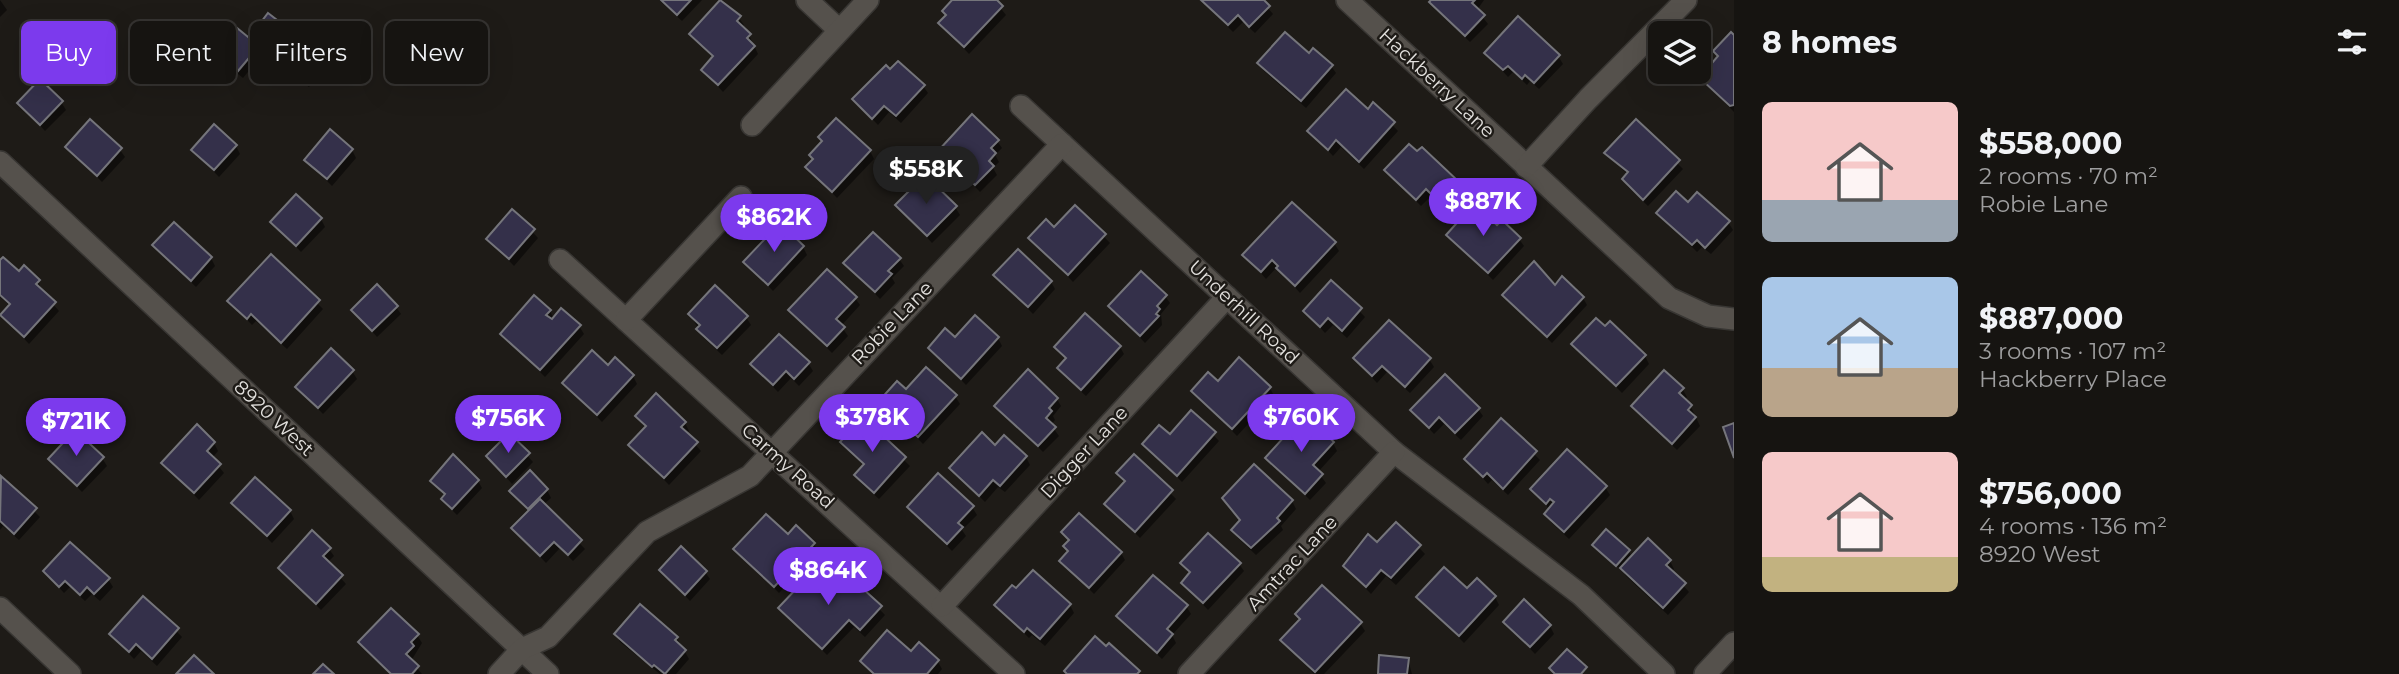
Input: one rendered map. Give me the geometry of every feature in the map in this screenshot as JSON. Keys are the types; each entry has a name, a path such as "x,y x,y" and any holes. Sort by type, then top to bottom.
{"street":[{"path":"807,0 839,30"},
{"path":"752,125 868,0"},
{"name":"Hackberry Lane","path":"1347,0 1669,298 1708,316 1734,318"},
{"path":"1526,167 1596,89 1686,0"},
{"name":"Underhill Road","path":"1021,106 1394,452 1581,595 1664,674"},
{"name":"Robie Lane","path":"499,674 522,649 548,637 647,532 750,476 1062,144"},
{"name":"8920 West","path":"0,162 548,674"},
{"path":"626,320 741,197"},
{"name":"Carmy Road","path":"561,260 1014,674"},
{"name":"Digger Lane","path":"942,606 1227,297"},
{"name":"Amtrac Lane","path":"1189,674 1394,452"},
{"path":"0,608 46,666 70,674"},
{"path":"1705,674 1734,643"}],"building":[{"path":"661,0 691,0 677,15"},
{"path":"720,0 741,16 737,21 751,34 747,38 755,46 718,85 701,70 713,56 689,34"},
{"path":"952,0 997,0 1003,6 964,47 938,23 946,15 942,11"},
{"path":"1201,0 1264,0 1270,6 1249,27 1238,15 1228,25"},
{"path":"1475,0 1472,3 1485,15 1465,36 1429,2"},
{"path":"268,13 278,21 262,21"},
{"path":"1518,16 1560,55 1534,83 1525,75 1522,79 1508,66 1503,70 1484,53"},
{"path":"236,27 250,39 250,57 238,71"},
{"path":"1285,32 1309,53 1313,48 1333,65 1301,101 1257,63"},
{"path":"1731,32 1734,35 1734,105 1730,106 1706,84 1711,84 1711,64 1718,56 1713,51"},
{"path":"898,61 925,85 896,116 884,106 872,119 852,99 886,65 890,69"},
{"path":"35,84 45,84 63,101 40,125 17,103"},
{"path":"1346,89 1368,109 1373,102 1395,122 1359,162 1336,140 1328,150 1307,131"},
{"path":"972,114 999,140 991,148 996,153 989,161 994,166 975,185 938,151"},
{"path":"836,118 871,150 832,192 805,167 813,159 809,155 822,141 818,137"},
{"path":"90,119 122,148 97,176 65,147"},
{"path":"1636,119 1680,160 1643,200 1622,179 1628,172 1604,153"},
{"path":"214,124 237,145 214,170 191,150"},
{"path":"330,129 353,149 327,179 304,160"},
{"path":"1409,144 1417,151 1422,147 1457,180 1438,201 1426,189 1416,200 1384,170"},
{"path":"925,175 957,206 927,236 895,205"},
{"path":"1676,191 1688,202 1697,192 1730,221 1705,248 1697,240 1692,245 1656,213"},
{"path":"296,194 322,218 296,246 270,222"},
{"path":"1292,202 1336,242 1295,286 1276,268 1278,266 1272,260 1261,272 1242,255"},
{"path":"1474,204 1497,225 1502,220 1521,238 1488,273 1446,235"},
{"path":"1075,205 1106,234 1068,275 1028,238 1046,219 1054,227"},
{"path":"512,209 535,229 509,259 486,239"},
{"path":"174,222 212,257 191,281 152,245"},
{"path":"780,223 804,246 768,285 743,262"},
{"path":"873,232 901,258 888,271 892,274 875,292 843,263"},
{"path":"1018,249 1052,281 1028,307 993,275"},
{"path":"271,254 320,300 281,343 251,314 247,319 227,301"},
{"path":"3,257 19,271 24,265 40,280 36,284 56,302 24,337 0,315 10,304 0,295 0,260"},
{"path":"1534,261 1555,285 1562,276 1584,297 1547,337 1502,295"},
{"path":"827,269 857,297 836,319 845,327 827,346 788,310"},
{"path":"1141,271 1167,295 1157,306 1160,309 1156,314 1159,316 1140,336 1108,306"},
{"path":"1331,280 1362,308 1342,331 1328,318 1320,327 1303,311"},
{"path":"377,284 398,306 372,331 351,310"},
{"path":"715,285 748,316 717,348 696,329 700,325 688,314"},
{"path":"534,295 551,310 546,315 552,319 561,308 581,325 540,370 500,334"},
{"path":"1085,313 1121,346 1081,390 1057,368 1066,358 1054,347"},
{"path":"975,315 999,337 961,379 928,348 945,328 955,337"},
{"path":"1596,318 1605,326 1610,321 1646,355 1616,386 1571,344"},
{"path":"1389,320 1431,358 1405,387 1382,366 1372,376 1353,358"},
{"path":"779,334 810,362 794,379 786,371 773,385 750,364"},
{"path":"331,348 354,370 318,408 295,387"},
{"path":"592,350 608,365 615,357 634,375 597,415 562,383"},
{"path":"1239,357 1271,387 1232,429 1191,391 1208,372 1218,381"},
{"path":"926,367 957,395 918,437 879,401 897,381 906,389"},
{"path":"1028,369 1058,398 1049,408 1052,411 1046,418 1056,427 1038,446 994,406"},
{"path":"1664,370 1684,388 1679,393 1692,405 1688,410 1696,417 1672,444 1631,406"},
{"path":"1445,374 1480,408 1455,433 1439,417 1429,428 1410,410"},
{"path":"656,393 686,422 681,427 698,442 664,478 628,445 646,426 635,416"},
{"path":"1191,410 1216,432 1177,476 1142,444 1159,425 1170,434"},
{"path":"1304,415 1334,442 1313,465 1323,474 1305,494 1265,458"},
{"path":"863,417 906,457 874,493 854,475 864,464 840,442"},
{"path":"1501,418 1537,451 1503,489 1487,473 1483,477 1464,459"},
{"path":"1734,423 1734,458 1723,427"},
{"path":"197,424 215,442 207,451 221,464 194,493 161,463"},
{"path":"75,430 104,457 77,486 48,459"},
{"path":"982,432 995,445 1004,435 1027,456 1000,486 993,480 979,496 949,468"},
{"path":"509,433 530,453 506,477 486,456"},
{"path":"1567,449 1607,486 1564,532 1544,514 1554,502 1550,499 1546,504 1530,489"},
{"path":"453,454 479,480 452,509 441,499 445,494 430,481"},
{"path":"1134,454 1173,490 1135,532 1104,504 1125,481 1116,473"},
{"path":"1254,464 1293,500 1277,518 1280,521 1251,548 1231,530 1240,520 1222,498"},
{"path":"530,470 548,489 528,509 509,491"},
{"path":"938,473 974,506 958,523 963,527 947,544 907,507"},
{"path":"1,476 37,508 14,534 0,521"},
{"path":"255,477 291,510 267,536 231,503"},
{"path":"540,499 582,540 568,555 554,542 540,556 511,528"},
{"path":"1079,513 1122,552 1089,588 1059,561 1068,551 1063,546 1069,540 1061,532"},
{"path":"766,514 788,534 796,525 815,543 774,587 733,549"},
{"path":"1396,522 1421,545 1391,578 1381,570 1366,587 1343,566 1368,534 1377,542"},
{"path":"1606,529 1630,550 1616,566 1592,545"},
{"path":"312,530 331,548 323,556 343,575 316,604 278,568"},
{"path":"1208,533 1241,563 1203,603 1181,583 1190,572 1180,563"},
{"path":"1648,538 1671,560 1666,565 1686,583 1663,608 1620,568"},
{"path":"70,542 110,578 94,594 87,587 80,595 65,581 59,587 43,571"},
{"path":"681,546 707,571 685,595 659,570"},
{"path":"817,567 842,590 852,579 882,606 860,630 849,620 822,649 778,608"},
{"path":"1444,567 1467,588 1477,578 1496,596 1459,636 1416,597"},
{"path":"1033,570 1071,604 1040,639 1027,628 1024,632 994,605 1012,585 1016,588"},
{"path":"1153,575 1188,605 1167,629 1173,634 1157,653 1116,616"},
{"path":"1322,585 1362,622 1315,672 1280,640 1300,619 1295,614"},
{"path":"143,596 179,628 152,659 136,644 129,652 109,634"},
{"path":"1524,599 1551,625 1530,647 1503,622"},
{"path":"640,604 678,637 675,640 686,650 665,674 654,665 652,667 614,634"},
{"path":"391,608 419,634 411,642 414,646 406,654 419,666 412,674 391,674 358,642"},
{"path":"887,630 911,651 919,642 939,660 927,674 874,674 860,661"},
{"path":"1095,636 1106,646 1109,643 1140,671 1137,674 1067,674 1064,671"},
{"path":"1567,649 1587,667 1581,674 1555,674 1549,668"},
{"path":"194,655 214,674 176,674"},
{"path":"1379,655 1409,658 1407,674 1378,674"},
{"path":"323,664 334,674 313,674"}]}
